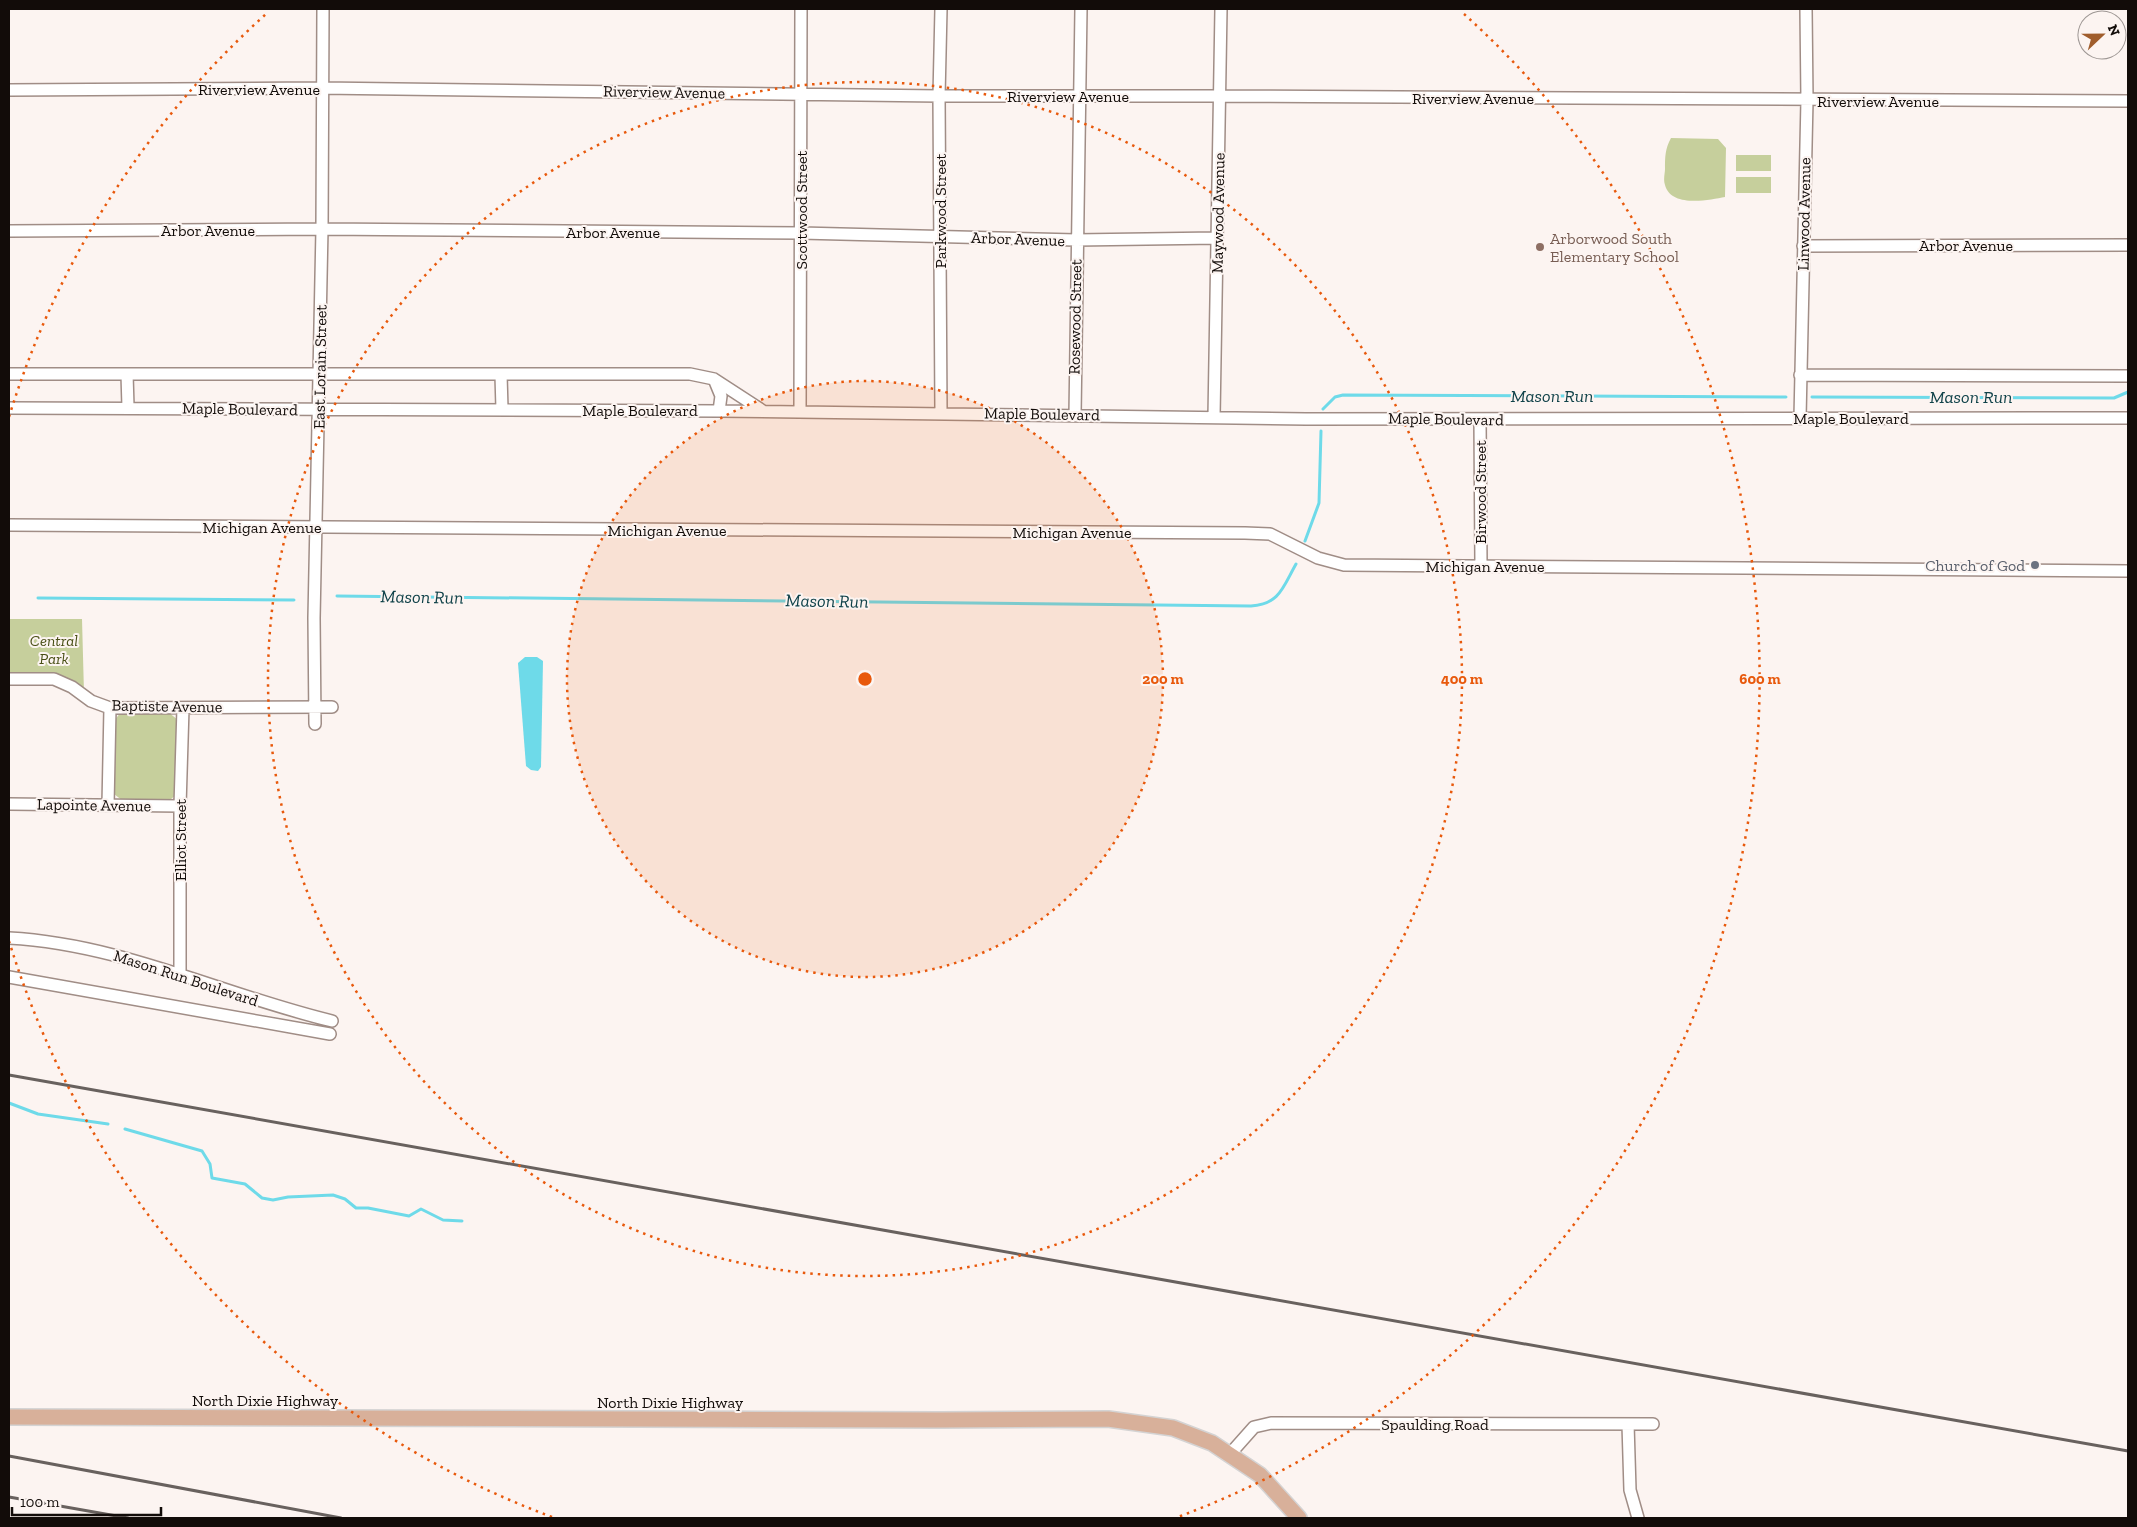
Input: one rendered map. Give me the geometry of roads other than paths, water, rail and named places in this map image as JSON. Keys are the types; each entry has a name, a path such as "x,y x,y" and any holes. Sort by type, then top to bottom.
{"main road":[{"name":"North Dixie Highway","path":"9,1417 1108,1419 1173,1428 1212,1443 1260,1476 1299,1518"}],"street":[{"name":"East Lorain Street","path":"315,724 323,9"},
{"name":"Scottwood Street","path":"800,412 801,9"},
{"name":"Parkwood Street","path":"941,9 939,96 941,413"},
{"name":"Rosewood Street","path":"1075,415 1076,240 1081,97 1081,9"},
{"name":"Maywood Avenue","path":"1214,417 1221,9"},
{"name":"Linwood Avenue","path":"1800,418 1807,100 1806,9"},
{"name":"Riverview Avenue","path":"9,90 322,88 939,96 2128,101"},
{"name":"Arbor Avenue","path":"9,232 322,230 801,233 1076,240 1217,238"},
{"name":"Arbor Avenue","path":"1804,246 2128,245"},
{"name":"Maple Boulevard","path":"9,374 690,374 714,379 765,412"},
{"path":"127,374 128,407"},
{"path":"501,375 502,409"},
{"path":"1800,375 2128,376"},
{"name":"Maple Boulevard","path":"714,379 721,396 719,411"},
{"name":"Maple Boulevard","path":"9,408 502,409 1480,419 2128,418"},
{"name":"Birwood Street","path":"1480,419 1481,565"},
{"name":"Michigan Avenue","path":"9,525 1245,533 1270,534 1318,558 1344,565 2128,571"},
{"name":"Baptiste Avenue","path":"9,679 54,679 72,687 91,701 110,708 332,707"},
{"path":"108,805 110,708"},
{"name":"Elliot Street","path":"180,973 182,708"},
{"name":"Lapointe Avenue","path":"9,804 180,806"},
{"name":"Mason Run Boulevard","path":"9,938 93,950 180,973 247,998 332,1020"},
{"name":"Mason Run Boulevard","path":"9,977 330,1034"},
{"path":"311,1031 314,1016"},
{"name":"Spaulding Road","path":"1230,1454 1254,1427 1271,1423 1653,1424"},
{"path":"1628,1424 1630,1490 1638,1518"}],"water":[{"path":"525,657 537,657 543,661 541,767 538,771 531,770 526,766 518,663"}],"waterway":[{"name":"Mason Run","path":"1812,397 2114,398 2128,392"},
{"name":"Mason Run","path":"1323,409 1335,397 1343,395 1786,397"},
{"name":"Mason Run","path":"1305,541 1319,503 1321,431"},
{"name":"Mason Run","path":"337,596 1251,606 1261,605 1275,598 1284,587 1296,564"},
{"name":"Mason Run","path":"38,598 294,600"},
{"path":"9,1103 38,1114 108,1124"},
{"path":"125,1129 202,1151 210,1164 212,1178 245,1184 262,1198 273,1200 288,1197 333,1195 345,1199 356,1208 368,1208 409,1216 421,1209 443,1220 462,1221"}],"railway":[{"path":"9,1075 2128,1451"},
{"path":"9,1456 341,1518"},
{"path":"9,1497 128,1518"}],"place":[{"name":"Arborwood South Elementary School","path":"1540,247"},
{"name":"Church of God","path":"2035,565"}],"park label":[{"name":"Central Park","path":"54,649"}]}
